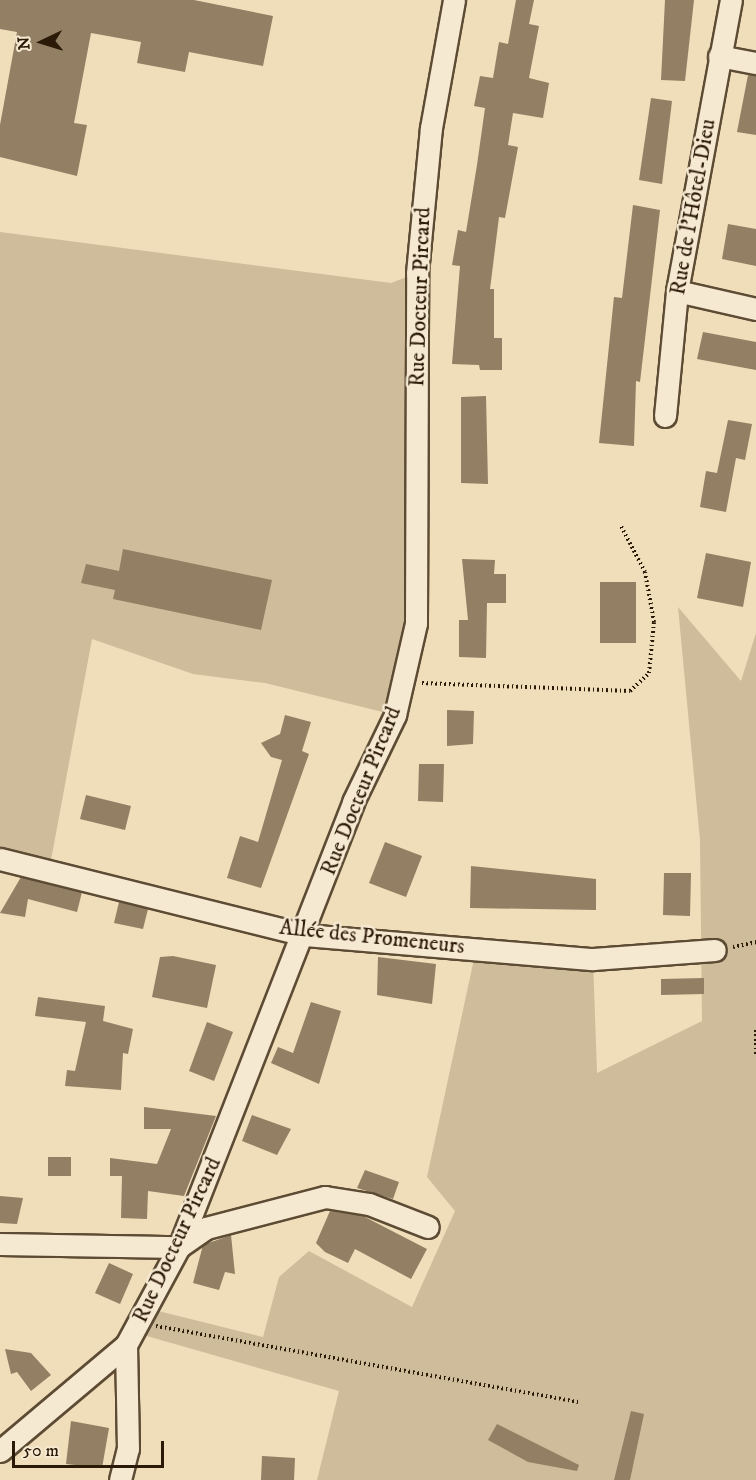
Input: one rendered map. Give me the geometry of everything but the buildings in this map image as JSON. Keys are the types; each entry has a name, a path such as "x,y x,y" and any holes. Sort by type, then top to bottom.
{"street":[{"name":"Rue Docteur Pircard","path":"0,1451 126,1344 138,1323 178,1247 306,934 353,802 395,715 416,623 417,273 431,128 454,0"},
{"name":"Rue de l’Hôtel-Dieu","path":"665,416 677,291 731,0"},
{"path":"719,56 756,63"},
{"path":"677,291 756,309"},
{"name":"Allée des Promeneurs","path":"0,859 306,934 593,959 715,950"},
{"path":"0,1244 178,1247 206,1228 325,1197 369,1204 428,1227"},
{"path":"120,1480 128,1449 126,1344"}],"path":[{"path":"403,680 630,691 649,673 654,622 645,572 621,526"},
{"path":"756,1030 756,1054"},
{"path":"138,1323 579,1402"}],"shaded area":[{"path":"0,232 391,283 417,273 416,623 395,715 265,683 193,674 92,639 49,871 0,868"},
{"path":"678,607 741,681 756,633 756,1480 317,1480 339,1391 133,1332 146,1308 263,1337 279,1277 309,1251 412,1307 455,1211 427,1177 474,959 593,959 597,1073 702,1021 700,840"}]}
